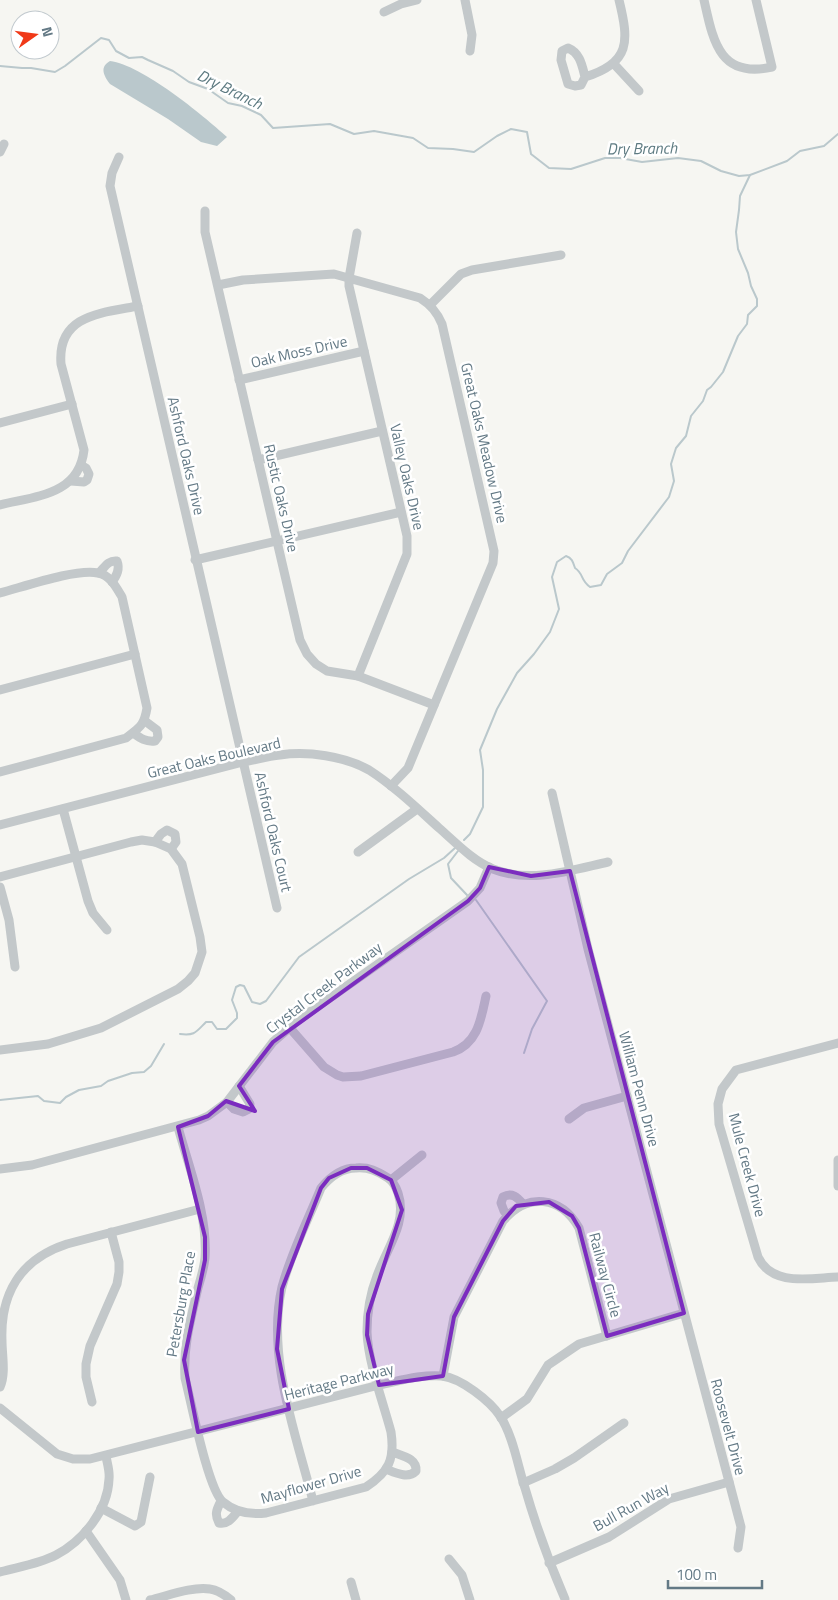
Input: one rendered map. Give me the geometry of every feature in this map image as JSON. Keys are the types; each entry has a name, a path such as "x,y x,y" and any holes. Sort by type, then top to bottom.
{"street":[{"path":"384,12 401,4 417,0"},
{"path":"465,0 472,34 470,51"},
{"path":"585,77 602,72 614,64 625,44 626,28 619,0"},
{"path":"704,0 712,35 718,50 728,61 742,68 761,69 772,67 756,0"},
{"path":"614,64 639,91"},
{"name":"Ashford Oaks Drive","path":"119,157 112,173 110,186 243,762"},
{"name":"Rustic Oaks Drive","path":"205,211 205,232 300,640 307,654 316,664 327,671 358,676 434,705"},
{"path":"348,278 357,234"},
{"path":"218,286 243,280 334,274 420,298 430,305 461,274 472,270 561,255"},
{"name":"Valley Oaks Drive","path":"348,278 407,536 407,554 358,676"},
{"name":"Great Oaks Meadow Drive","path":"391,786 408,768 493,563 494,551 442,324 438,313 430,305"},
{"path":"0,505 56,491 72,481 81,465 84,450 61,364 60,354 62,345 68,333 84,319 94,315 138,306"},
{"name":"Oak Moss Drive","path":"240,380 364,351"},
{"path":"0,423 72,404"},
{"path":"258,460 382,431"},
{"path":"195,560 401,512"},
{"path":"99,573 107,563 117,562 119,566 118,572 112,582"},
{"path":"0,593 79,572 99,573 112,582 122,597 147,708 145,721 126,738 0,772"},
{"path":"0,690 135,654"},
{"path":"133,733 144,740 155,741 158,737 157,730 145,721"},
{"name":"Great Oaks Boulevard","path":"0,825 243,762 281,754 318,755 341,760 368,770 391,786 476,860 489,867 509,873 531,876 570,871 608,862"},
{"name":"Ashford Oaks Court","path":"243,762 277,908"},
{"name":"William Penn Drive","path":"552,793 588,949 684,1313"},
{"path":"63,809 90,908 107,930"},
{"path":"358,852 418,809"},
{"path":"155,842 161,834 167,830 171,831 175,834 176,842 171,849"},
{"path":"0,877 136,841 155,842 171,849 178,857 185,872 202,952 200,962 192,977 178,988 101,1028 48,1044 0,1050"},
{"name":"Crystal Creek Parkway","path":"0,1169 32,1164 178,1127 208,1116 227,1102 273,1042 289,1028 468,901 480,888 489,867"},
{"path":"0,887 9,920 15,967"},
{"path":"289,1028 324,1068 337,1075 355,1078 452,1052 465,1046 475,1035 486,996"},
{"name":"Mule Creek Drive","path":"838,1043 736,1070 722,1089 718,1104 722,1132 761,1264 766,1270 779,1277 796,1279 838,1277"},
{"path":"227,1102 234,1109 243,1112 249,1109 250,1104 239,1086"},
{"path":"569,1119 584,1108 627,1096"},
{"name":"Petersburg Place","path":"178,1127 200,1209 205,1237 205,1260 185,1342 184,1360 185,1378 198,1432"},
{"path":"313,1500 289,1409 281,1374 278,1349 278,1313 288,1266 321,1188 329,1178 351,1168 367,1168 379,1172 391,1180 422,1155"},
{"path":"838,1160 838,1186"},
{"name":"Mayflower Drive","path":"221,1501 238,1511 253,1515 266,1513 366,1486 379,1478 392,1458 391,1432 371,1358 367,1335 371,1294 377,1274 400,1222 402,1210 396,1186 391,1180"},
{"name":"Railway Circle","path":"508,1215 501,1203 503,1197 508,1194 514,1195 523,1204 536,1201 549,1202 560,1206 572,1216 579,1228 607,1336"},
{"path":"443,1376 454,1317 503,1221 512,1210 523,1204"},
{"path":"0,1387 3,1375 1,1324 4,1306 12,1288 23,1272 36,1259 54,1248 200,1209"},
{"path":"92,1402 86,1377 86,1364 90,1346 116,1284 119,1272 119,1262 111,1232"},
{"path":"501,1418 527,1399 548,1365 579,1344 684,1313"},
{"name":"Roosevelt Drive","path":"684,1313 741,1527 738,1548"},
{"name":"Heritage Parkway","path":"0,1408 57,1454 73,1459 90,1459 379,1385 420,1377 443,1376 469,1387 488,1401 501,1418 510,1438 549,1563 565,1598"},
{"path":"523,1483 555,1469 574,1458 624,1423"},
{"path":"198,1432 212,1484 221,1501 216,1512 216,1518 222,1524 228,1522 238,1511"},
{"path":"386,1468 405,1475 413,1474 416,1471 417,1465 413,1460 392,1452"},
{"path":"0,1572 42,1561 56,1555 70,1547 86,1531 93,1523 108,1492 110,1477 106,1456"},
{"path":"101,1508 135,1526 141,1522 150,1476"},
{"name":"Bull Run Way","path":"549,1563 609,1537 670,1499 729,1482"},
{"path":"86,1531 120,1580 126,1600"},
{"path":"449,1559 462,1575 470,1600"},
{"path":"351,1582 356,1600"},
{"path":"150,1600 193,1590 210,1589 223,1593 231,1600"}],"highlighted area":[{"path":"489,867 531,876 570,871 684,1313 607,1336 579,1228 572,1216 549,1202 516,1206 503,1221 454,1317 443,1376 379,1385 367,1335 368,1314 402,1210 391,1180 367,1168 351,1168 329,1178 321,1188 282,1289 277,1349 289,1409 198,1432 184,1360 205,1260 205,1237 178,1127 208,1116 226,1101 255,1111 239,1086 273,1042 468,901 480,888"}],"shaded area":[{"path":"110,61 138,71 172,92 227,137 217,146 201,142 168,119 110,84 104,75 104,69"}],"waterway":[{"name":"Dry Branch","path":"0,66 55,72 101,38 109,40 116,51 129,58 142,57 173,71 189,82 208,89 228,103 242,106 261,115 273,128 330,124 354,134 374,131 413,138 428,148 474,152 511,129 527,132 531,154 549,168 571,169 605,158 620,158 642,162 678,158 701,161 721,171 739,176 750,175 787,161 800,151 824,146 838,134"},
{"path":"464,840 470,834 483,807 483,770 480,750 497,709 517,673 550,632 559,609 552,577 557,562 566,556 570,558 575,568 590,587 601,585 607,574 622,563 628,551 669,497 674,481 671,464 676,448 686,436 691,416 703,401 707,390 723,372 738,336 747,324 748,315 757,306 757,299 738,249 736,232 740,196 750,175"},
{"path":"180,1034 195,1032 206,1022 212,1022 217,1029 226,1029 237,1018 232,1000 236,987 244,986 252,1002 260,1004 266,1001 299,957 409,879 444,858 455,848"},
{"path":"458,851 448,864 451,878 467,895"},
{"path":"476,900 547,1001 532,1029 524,1053"},
{"path":"0,1100 38,1096 44,1101 60,1103 66,1097 79,1090 101,1086 108,1081 132,1073 144,1072 151,1066 164,1044"}]}
